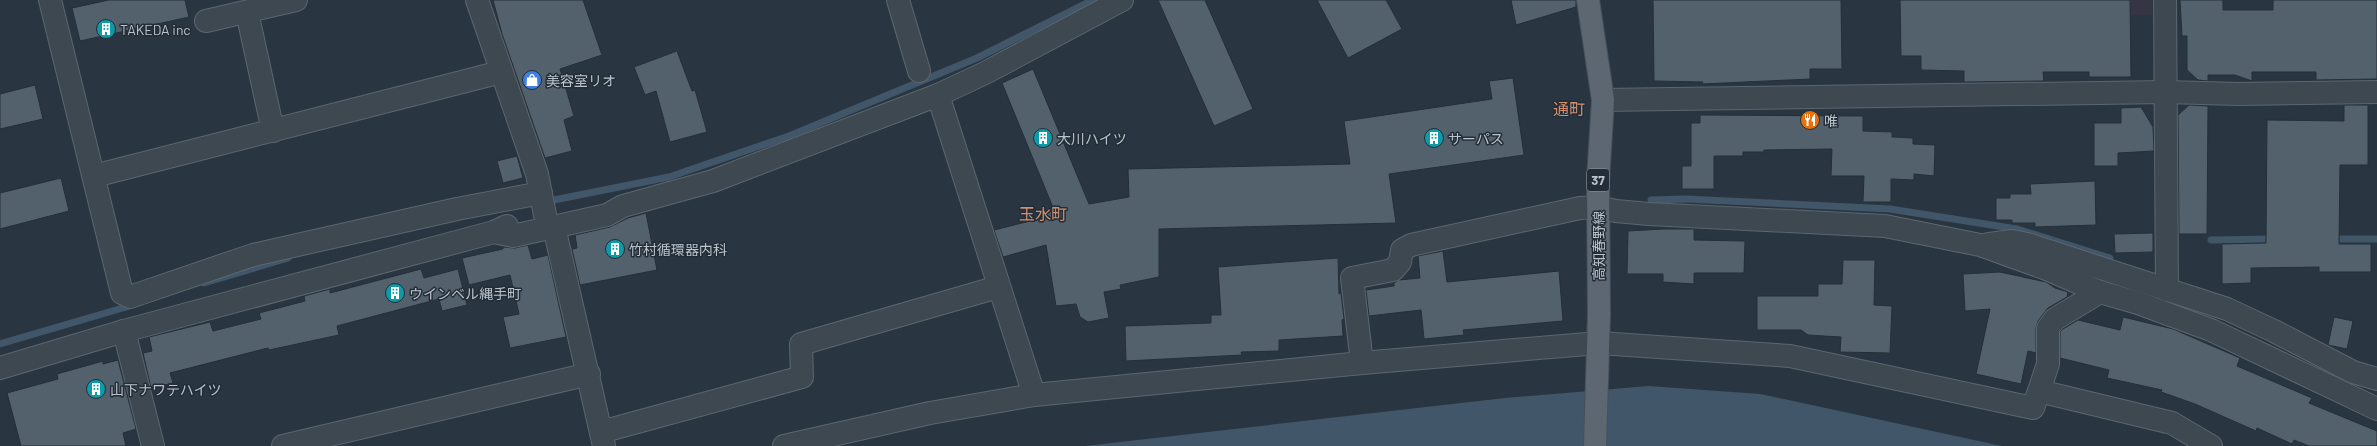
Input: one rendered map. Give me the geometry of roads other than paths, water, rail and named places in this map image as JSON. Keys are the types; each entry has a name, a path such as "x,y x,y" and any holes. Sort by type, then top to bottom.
{"main road":[{"name":"高知春野線","path":"1588,0 1603,100 1598,207 1598,352 1595,446"}],"street":[{"path":"50,0 122,293 130,297 252,255 457,209 545,208 601,203 622,206 713,181 938,95 985,73 1122,0"},
{"path":"206,22 296,0"},
{"path":"478,0 536,174 589,374 603,439 802,376 801,344 998,287"},
{"path":"898,0 919,71"},
{"path":"2165,0 2166,290"},
{"path":"247,12 273,131"},
{"path":"94,176 501,72"},
{"path":"1603,100 2165,92 2239,94 2377,92"},
{"path":"938,95 998,287 1034,395"},
{"path":"1362,363 1352,278 1394,270 1400,262 1402,250 1411,245 1551,213 1598,207 1616,212 1885,226 1980,245 2044,268 2100,292 2138,303 2211,330 2377,409"},
{"path":"0,368 124,331 494,232 545,208"},
{"path":"1980,245 2012,241 2027,244 2227,309 2274,331 2353,372 2377,379"},
{"path":"784,446 930,413 1034,395 1362,363 1598,352 1790,356 2033,408 2048,364 2048,328 2055,319 2100,292"},
{"path":"124,331 153,446"},
{"path":"283,446 589,374"},
{"path":"2039,391 2172,423 2211,446"}],"waterway":[{"path":"544,202 669,177 789,136 977,58 1093,0"},
{"path":"1651,200 1686,199 1890,209 2017,229 2110,258"},
{"path":"2211,240 2275,239"},
{"path":"2329,239 2377,239"},
{"path":"204,283 288,258"},
{"path":"0,344 133,305"}],"place":[{"name":"TAKEDA inc","path":"106,29"},
{"name":"美容室リオ","path":"532,80"},
{"name":"唯","path":"1810,120"},
{"name":"大川ハイツ","path":"1043,138"},
{"name":"サーパス","path":"1434,138"},
{"name":"竹村循環器内科","path":"615,249"},
{"name":"ウインベル縄手町","path":"395,293"},
{"name":"山下ナワテハイツ","path":"96,389"}],"district":[{"name":"通町","path":"1569,108"},
{"name":"玉水町","path":"1043,213"}]}
